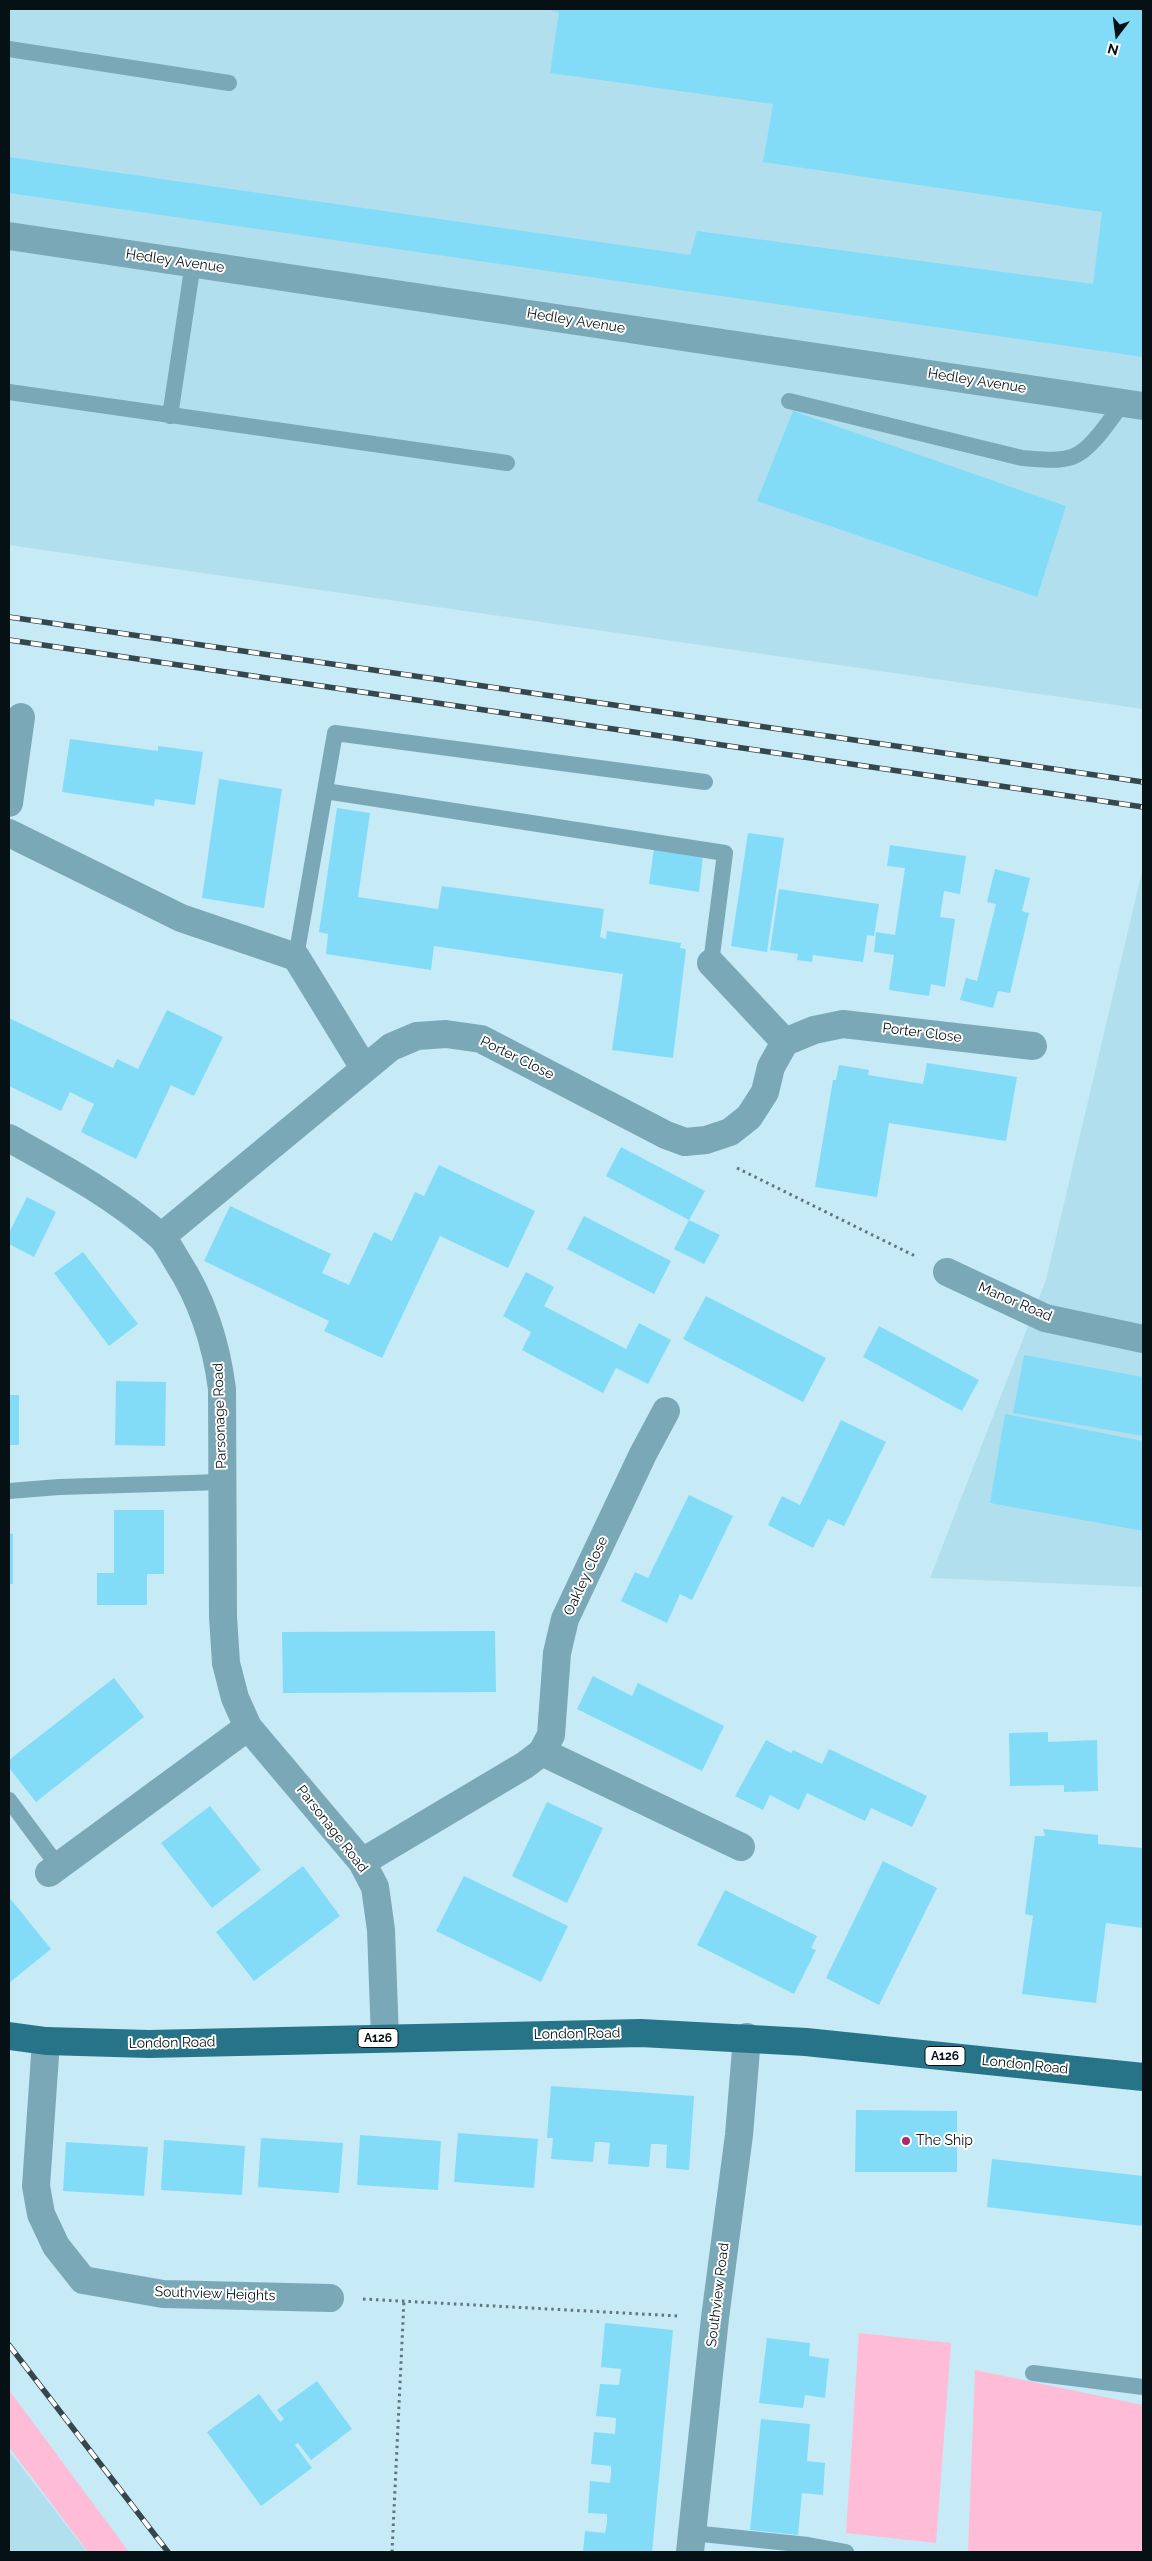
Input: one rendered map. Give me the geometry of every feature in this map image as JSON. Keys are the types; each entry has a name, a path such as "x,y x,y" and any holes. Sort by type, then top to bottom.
{"main road":[{"name":"London Road","path":"9,2036 46,2041 149,2044 641,2032 747,2037 1143,2077"}],"street":[{"name":"Hedley Avenue","path":"9,236 1133,404"},
{"path":"9,803 21,717"},
{"path":"9,833 181,918 296,957 364,1068"},
{"path":"711,963 784,1042"},
{"name":"Porter Close","path":"161,1237 391,1046 417,1036 446,1034 481,1039 666,1135 685,1142 706,1140 730,1132 749,1117 764,1092 771,1067 784,1042 814,1030 843,1024 1033,1046"},
{"name":"Parsonage Road","path":"9,1138 94,1187 161,1237 191,1283 207,1319 218,1354 222,1389 223,1617 226,1663 235,1698 248,1726 362,1862 375,1887 381,1930 385,2038"},
{"name":"Manor Road","path":"947,1272 1045,1318 1143,1339"},
{"name":"Oakley Close","path":"542,1752 551,1735 557,1653 566,1619 666,1411"},
{"path":"53,1870 248,1726"},
{"path":"362,1862 525,1765 542,1752 741,1848"},
{"name":"Southview Road","path":"691,2543 715,2318 739,2135 747,2037"},
{"name":"Southview Heights","path":"46,2041 36,2186 41,2214 56,2246 83,2280 163,2294 330,2298"}],"lane":[{"path":"9,49 229,83"},
{"path":"170,416 193,263"},
{"path":"9,392 507,462"},
{"path":"789,401 1022,458 1050,460 1074,457 1133,404"},
{"path":"296,957 335,732 705,782"},
{"path":"325,791 725,853 711,963"},
{"path":"9,1491 59,1486 222,1482"},
{"path":"9,1800 53,1870"},
{"path":"1033,2372 1143,2387"},
{"path":"691,2543 808,2545 846,2552"}],"path":[{"path":"685,1142 947,1272"},
{"path":"330,2298 404,2300 715,2318"},
{"path":"392,2552 404,2300"}],"shaded area":[{"path":"9,9 1143,9 1143,709 9,545"},
{"path":"1143,867 1143,1587 930,1578 1046,1280"},
{"path":"859,2333 951,2343 936,2543 846,2533"},
{"path":"975,2370 1143,2405 1143,2552 968,2552"},
{"path":"9,2390 129,2552 88,2552 9,2447"},
{"path":"9,2451 87,2552 9,2552"}],"building":[{"path":"544,9 1143,9 1143,357 9,193 9,157 690,255 697,231 1093,284 1102,212 763,162 773,104 550,73 559,12"},
{"path":"793,411 1066,506 1037,597 757,501"},
{"path":"70,739 158,751 158,746 203,752 195,805 155,799 154,806 62,792"},
{"path":"219,779 282,789 264,908 202,898"},
{"path":"337,808 370,813 358,897 438,909 442,886 604,909 600,937 606,939 607,931 681,943 680,948 686,949 673,1058 612,1050 623,974 434,946 431,970 326,954 328,934 319,932"},
{"path":"748,833 784,838 767,952 731,946"},
{"path":"890,845 966,856 960,894 944,891 940,917 955,919 945,987 931,984 929,996 889,990 894,955 874,952 876,932 895,935 905,868 887,866"},
{"path":"654,848 703,856 699,892 649,884"},
{"path":"995,869 1030,878 1022,911 1029,913 1010,993 998,991 993,1008 960,1000 966,978 977,981 996,904 987,902"},
{"path":"779,889 879,904 874,936 867,935 863,962 813,955 812,962 797,960 798,954 770,950"},
{"path":"167,1010 223,1037 194,1096 171,1085 136,1159 81,1132 94,1104 70,1092 61,1111 9,1086 9,1018 113,1068 117,1059 138,1069"},
{"path":"927,1063 1017,1077 1006,1141 889,1123 877,1197 815,1187 833,1080 836,1080 839,1065 869,1070 868,1075 923,1084"},
{"path":"621,1147 705,1191 689,1220 606,1176"},
{"path":"439,1165 535,1211 508,1268 440,1236 382,1358 324,1331 329,1321 204,1261 230,1206 331,1254 322,1273 349,1285 374,1232 392,1241 415,1192 424,1196"},
{"path":"27,1197 56,1212 34,1257 9,1244 9,1233"},
{"path":"584,1216 671,1261 654,1294 567,1249"},
{"path":"689,1220 720,1235 704,1264 674,1249"},
{"path":"83,1252 138,1324 109,1346 54,1273"},
{"path":"526,1272 554,1287 544,1306 626,1349 639,1323 671,1340 648,1384 616,1368 603,1393 522,1350 531,1332 503,1316"},
{"path":"706,1296 826,1358 803,1402 683,1339"},
{"path":"879,1326 979,1380 962,1411 863,1357"},
{"path":"1024,1355 1143,1377 1143,1436 1013,1413"},
{"path":"116,1381 166,1382 165,1446 115,1445"},
{"path":"9,1395 19,1395 19,1445 9,1445"},
{"path":"1005,1414 1143,1441 1143,1531 990,1503"},
{"path":"841,1420 886,1442 844,1526 828,1519 813,1548 768,1525 782,1496 800,1505"},
{"path":"689,1495 733,1516 692,1600 680,1594 667,1623 621,1601 635,1572 648,1578"},
{"path":"114,1510 164,1510 164,1574 147,1574 147,1605 97,1605 97,1573 114,1573"},
{"path":"9,1533 13,1534 13,1584 9,1584"},
{"path":"495,1631 496,1692 283,1693 282,1632"},
{"path":"593,1676 632,1696 638,1683 724,1726 702,1771 577,1709"},
{"path":"114,1678 144,1717 36,1802 9,1768 9,1760"},
{"path":"1048,1732 1048,1742 1097,1740 1098,1791 1064,1792 1064,1785 1010,1786 1009,1733"},
{"path":"766,1740 791,1753 793,1750 822,1764 829,1749 927,1796 912,1827 871,1808 865,1821 807,1793 799,1810 770,1795 763,1810 735,1796"},
{"path":"547,1802 603,1828 567,1903 512,1876"},
{"path":"210,1806 261,1870 212,1908 161,1843"},
{"path":"1043,1829 1098,1835 1098,1844 1143,1848 1143,1928 1106,1923 1096,2003 1022,1994 1033,1916 1025,1914 1035,1836 1045,1836"},
{"path":"883,1861 937,1888 879,2005 826,1978"},
{"path":"303,1866 340,1916 254,1981 216,1932"},
{"path":"464,1876 568,1926 541,1982 436,1931"},
{"path":"725,1890 817,1936 811,1948 816,1950 794,1994 697,1945"},
{"path":"9,1897 51,1949 9,1983"},
{"path":"551,2086 694,2096 689,2170 666,2168 667,2145 659,2144 651,2144 649,2167 608,2164 610,2143 603,2142 595,2142 593,2162 551,2159 553,2138 547,2138"},
{"name":"The Ship","path":"856,2110 957,2111 957,2172 855,2172"},
{"path":"458,2133 538,2139 534,2188 454,2182"},
{"path":"360,2135 441,2141 438,2190 357,2185"},
{"path":"261,2138 343,2143 339,2193 258,2187"},
{"path":"164,2140 245,2146 242,2195 161,2190"},
{"path":"66,2142 148,2147 144,2196 63,2191"},
{"path":"992,2159 1143,2176 1143,2226 987,2207"},
{"path":"605,2323 673,2330 652,2552 583,2552 585,2531 605,2533 607,2523 607,2514 588,2513 590,2481 610,2483 611,2474 611,2466 591,2464 594,2432 615,2434 616,2418 596,2416 600,2384 619,2385 621,2369 601,2367"},
{"path":"767,2338 810,2343 809,2356 829,2359 825,2398 805,2395 803,2408 759,2403"},
{"path":"317,2381 352,2429 311,2460 298,2443 295,2445 312,2468 261,2506 207,2432 259,2394 280,2422 284,2419 277,2410"},
{"path":"761,2419 810,2424 807,2461 825,2463 823,2495 802,2493 798,2535 750,2530"}],"railway":[{"path":"9,617 1143,782"},
{"path":"9,640 1143,807"},
{"path":"9,2345 168,2552"}],"place":[{"name":"The Ship","path":"906,2141"}]}
